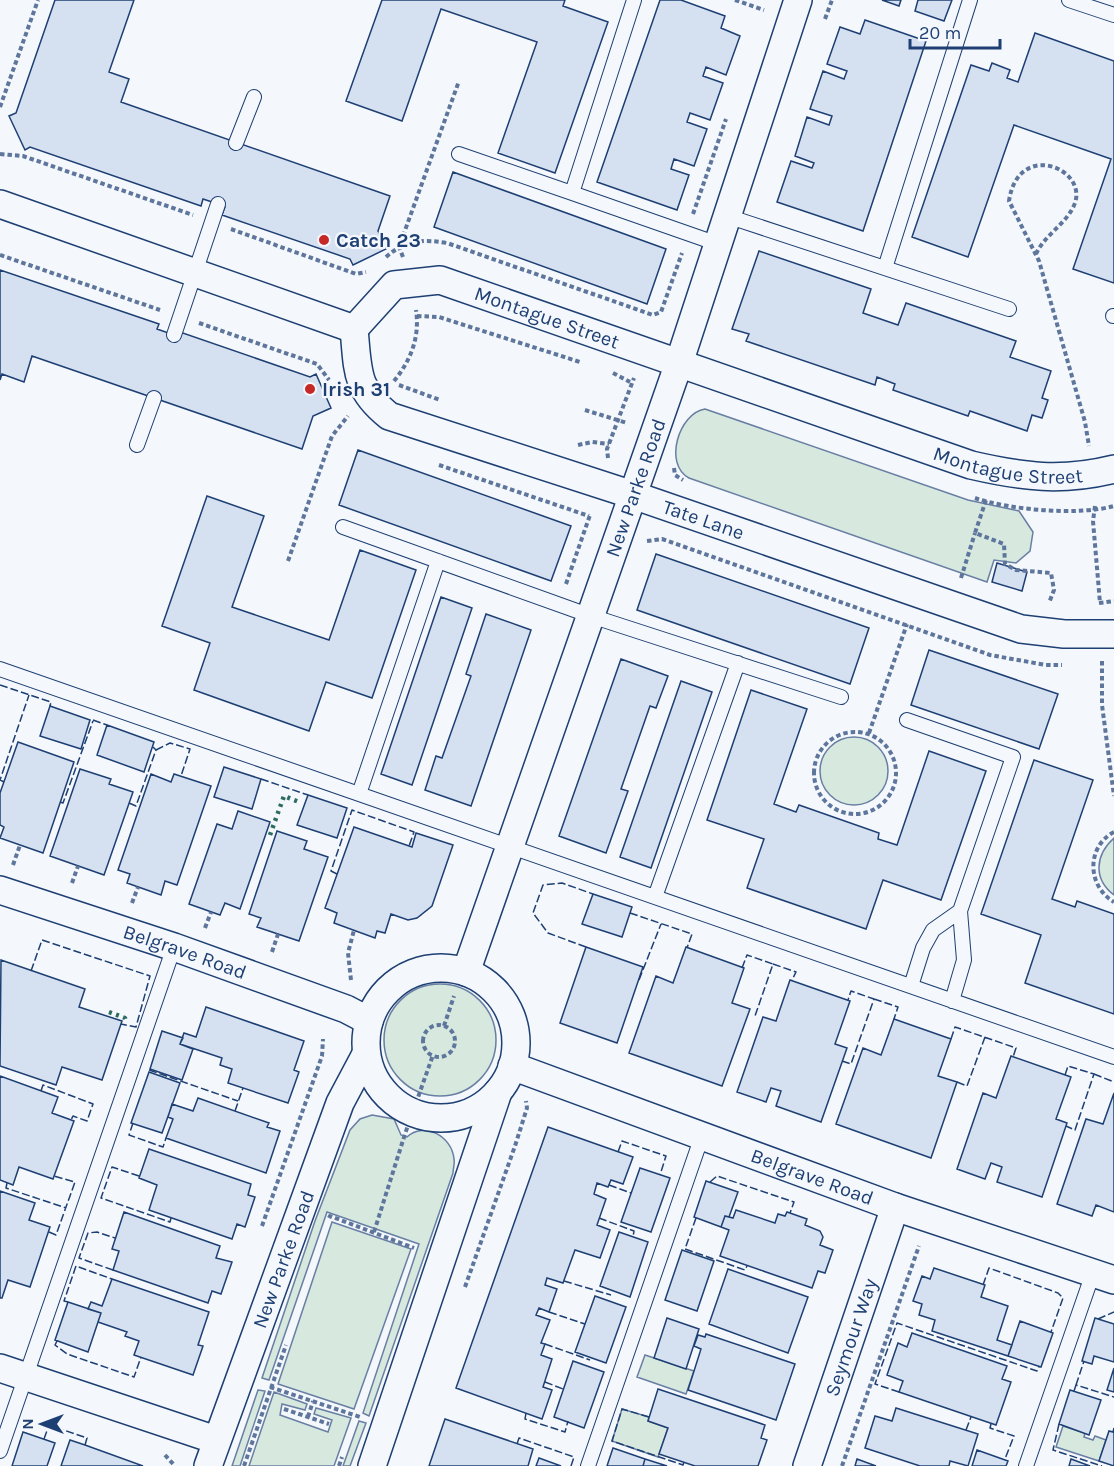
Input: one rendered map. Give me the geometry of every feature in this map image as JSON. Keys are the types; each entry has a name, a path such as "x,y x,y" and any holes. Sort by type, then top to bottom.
{"street":[{"name":"New Parke Road","path":"462,979 680,363 798,0"},
{"path":"0,204 354,329"},
{"name":"Montague Street","path":"354,329 394,285 440,280 971,465 1019,477 1053,478 1104,472"},
{"name":"Tate Lane","path":"354,329 358,372 370,400 389,416 633,495 1021,629 1064,634 1105,633"},
{"name":"Belgrave Road","path":"0,890 174,947 346,1009 369,1021"},
{"path":"372,1466 498,1092 512,1066 516,1043 512,1020 502,1000 486,983 462,979 442,968 418,971 391,987 380,999 369,1021 366,1054 374,1078 388,1097 414,1113 432,1118 457,1117 480,1108 498,1092"},
{"name":"New Parke Road","path":"208,1466 340,1104 366,1054"},
{"name":"Belgrave Road","path":"512,1066 895,1207 1103,1277"},
{"name":"Seymour Way","path":"807,1466 895,1207"},
{"path":"0,1368 216,1440"}],"lane":[{"path":"572,193 634,0"},
{"path":"885,268 970,0"},
{"path":"1069,0 1114,15"},
{"path":"236,143 254,97"},
{"path":"459,154 718,244"},
{"path":"174,335 218,204"},
{"path":"727,216 1009,309"},
{"path":"137,445 153,398"},
{"path":"343,527 591,616 841,697"},
{"path":"359,794 438,561"},
{"path":"655,897 738,663"},
{"path":"0,669 1114,1057"},
{"path":"907,720 1013,757 960,911 964,960 952,1001"},
{"path":"911,986 923,948 933,930 960,911"},
{"path":"0,1451 174,947"},
{"path":"588,1466 702,1136"},
{"path":"1026,1466 1103,1277"}],"path":[{"path":"0,107 38,0"},
{"path":"735,0 764,10 760,21"},
{"path":"384,260 399,247 411,242 424,239 447,243 652,315 660,312 727,117"},
{"path":"0,154 23,156 356,274 369,271"},
{"path":"1036,254 1042,240 1069,215 1076,200 1074,186 1064,171 1053,165 1033,166 1018,175 1009,201 1036,254 1082,411 1104,472 1093,521 1105,633 1102,705 1114,796"},
{"path":"0,255 317,364 323,368 332,387"},
{"path":"417,316 439,317 590,365"},
{"path":"558,604 589,516 594,513 603,486 609,459 607,449 631,382 652,354"},
{"path":"611,372 631,382"},
{"path":"349,415 354,421"},
{"path":"672,460 675,475 688,482"},
{"path":"433,463 589,516"},
{"path":"972,496 1018,508 1114,506"},
{"path":"962,578 986,500"},
{"path":"975,533 1004,544 1005,564 1016,570 1051,573 1054,590 1049,603"},
{"path":"640,550 648,540 662,539 990,655 1046,665 1066,665"},
{"path":"952,575 971,581"},
{"path":"1094,604 1114,601"},
{"path":"1040,602 1059,603"},
{"path":"869,733 906,625"},
{"path":"1095,664 1114,664"},
{"path":"857,731 869,733 879,738 892,755 897,777 894,787 889,797 872,811 861,814 839,811 821,797 816,786 815,764 819,752 835,736 857,731"},
{"path":"1114,832 1102,841 1093,862 1097,884 1103,894 1114,902"},
{"path":"69,892 78,866"},
{"path":"129,913 138,886"},
{"path":"202,938 211,912"},
{"path":"350,971 348,952 354,930"},
{"path":"269,961 278,934"},
{"path":"444,1026 462,979"},
{"path":"444,1026 452,1032 454,1046 443,1056 434,1055 426,1048 423,1038 429,1028 444,1026"},
{"path":"259,1234 322,1056 323,1039"},
{"path":"374,1232 434,1055"},
{"path":"326,1227 330,1216 415,1246 411,1258"},
{"path":"842,1466 915,1252 922,1243"},
{"path":"244,1466 288,1338"},
{"path":"261,1384 366,1419"},
{"path":"308,1417 313,1401"},
{"path":"353,1426 360,1405"},
{"path":"284,1408 329,1424"},
{"path":"339,1466 346,1446"}],"shaded area":[{"path":"705,409 968,500 1019,511 1033,532 1030,551 1016,563 994,560 987,582 689,478 681,471 677,462 678,440 688,420"},
{"path":"854,737 867,740 878,747 885,758 888,771 885,784 878,795 867,802 854,805 841,802 830,795 823,784 820,771 823,758 830,747 841,740"},
{"path":"1114,838 1114,895 1102,882 1099,867 1103,852"},
{"path":"440,984 461,988 480,1000 492,1019 496,1040 492,1061 480,1080 461,1092 440,1096 419,1092 400,1080 388,1061 384,1040 388,1019 400,1000 419,988"},
{"path":"372,1115 394,1119 401,1135 407,1137 421,1130 436,1133 448,1144 454,1162 453,1173 369,1416 363,1413 419,1244 327,1212 269,1380 262,1378 315,1221 350,1130 360,1119"},
{"path":"332,1222 411,1249 354,1409 278,1384"},
{"path":"645,1355 694,1371 686,1394 637,1377"},
{"path":"258,1390 265,1391 240,1466 232,1466"},
{"path":"274,1392 307,1404 305,1410 282,1404 280,1415 328,1432 332,1420 314,1414 316,1408 351,1418 334,1466 249,1466"},
{"path":"622,1409 649,1417 648,1421 668,1428 658,1457 612,1441"},
{"path":"359,1421 366,1423 350,1466 343,1466"},
{"path":"1063,1426 1085,1433 1084,1437 1093,1440 1095,1436 1106,1440 1099,1461 1056,1447"}],"building":[{"path":"55,0 134,0 109,72 129,79 121,102 390,196 378,231 386,249 353,265 350,259 222,215 225,207 218,204 203,199 201,206 30,147 25,150 9,116 16,113"},
{"path":"382,0 565,0 563,6 608,22 555,173 498,153 537,42 441,9 402,121 346,101"},
{"path":"660,0 681,0 725,16 721,28 740,36 726,75 706,67 703,76 723,83 710,120 690,113 687,122 707,129 694,166 674,159 671,169 689,175 677,210 597,182"},
{"path":"882,0 901,0 899,6"},
{"path":"918,0 952,0 944,21 915,11"},
{"path":"865,20 926,41 863,231 777,202 791,161 812,168 814,163 795,156 807,117 829,125 832,116 810,109 823,71 844,79 847,71 827,64 840,27 860,34"},
{"path":"1035,33 1114,61 1114,283 1073,269 1111,159 1014,125 968,257 912,237 971,65 989,71 992,63 1010,70 1007,78 1018,82"},
{"path":"453,172 666,249 647,304 434,227"},
{"path":"759,251 871,289 863,313 898,325 906,303 1016,341 1010,357 1051,371 1042,398 1048,400 1042,418 1032,415 1027,431 970,411 968,416 893,390 895,384 877,377 875,385 746,341 749,334 732,329"},
{"path":"0,270 159,324 157,329 174,335 180,332 310,377 316,374 331,408 313,416 302,449 32,356 24,382 2,374 0,380"},
{"path":"358,450 571,526 551,581 339,505"},
{"path":"207,496 264,516 232,607 329,640 360,550 416,570 372,698 326,682 309,731 194,690 210,643 162,626"},
{"path":"656,554 869,628 850,684 637,610"},
{"path":"997,563 1027,572 1022,591 992,582"},
{"path":"441,597 472,608 412,785 381,774"},
{"path":"486,614 531,630 471,806 425,790 436,756 442,758 471,676 466,674"},
{"path":"929,650 1058,694 1039,749 911,705"},
{"path":"621,659 668,676 656,708 650,706 621,789 628,791 606,853 559,836"},
{"path":"681,681 712,692 651,868 620,857"},
{"path":"751,690 807,709 774,804 796,812 799,805 879,833 878,839 897,845 929,751 986,771 941,900 883,880 866,929 747,888 764,839 707,820"},
{"path":"50,706 90,720 81,749 40,736"},
{"path":"107,725 154,742 144,772 97,755"},
{"path":"18,742 74,762 43,853 0,838 4,827 0,825 0,793"},
{"path":"1034,760 1093,780 1052,899 1075,907 1077,901 1114,914 1114,1014 1025,983 1041,935 981,914"},
{"path":"224,767 261,779 252,809 214,797"},
{"path":"80,769 111,779 109,784 133,792 104,875 50,856"},
{"path":"151,774 171,782 174,774 211,786 177,885 165,881 161,895 127,883 130,874 118,870"},
{"path":"308,795 347,808 337,838 297,825"},
{"path":"238,811 270,822 240,909 225,903 220,915 189,904 217,824 232,829"},
{"path":"354,827 412,847 416,833 453,845 432,906 417,918 408,920 391,914 385,933 377,931 375,938 334,923 337,913 325,908"},
{"path":"277,831 307,841 304,849 328,857 299,941 257,927 261,918 249,914"},
{"path":"593,894 632,907 622,937 582,924"},
{"path":"586,947 643,967 617,1043 560,1023"},
{"path":"686,947 744,968 732,1003 750,1009 722,1086 629,1053 656,976 673,983"},
{"path":"1,960 85,989 79,1007 122,1021 102,1080 62,1067 56,1085 0,1066"},
{"path":"790,980 850,1001 835,1044 847,1048 821,1122 776,1106 781,1091 771,1088 766,1102 737,1092 763,1017 776,1021"},
{"path":"206,1007 304,1041 294,1070 299,1072 288,1103 228,1083 232,1069 220,1065 222,1058 180,1044 184,1033 196,1037"},
{"path":"894,1019 951,1039 938,1076 957,1082 931,1158 836,1124 863,1048 881,1055"},
{"path":"162,1031 183,1038 180,1044 193,1049 182,1080 150,1069"},
{"path":"1011,1056 1071,1077 1056,1119 1067,1123 1042,1197 997,1182 1002,1167 991,1163 985,1179 957,1169 983,1093 996,1098"},
{"path":"149,1072 180,1083 162,1133 131,1123"},
{"path":"0,1076 58,1097 52,1113 74,1121 53,1179 19,1167 13,1185 0,1180"},
{"path":"1114,1093 1114,1212 1096,1205 1092,1216 1057,1204 1086,1119 1103,1124"},
{"path":"198,1098 269,1123 267,1127 280,1131 266,1173 166,1138 173,1119 168,1117 172,1104 193,1111"},
{"path":"548,1127 633,1157 623,1184 611,1180 608,1187 597,1183 594,1194 606,1199 597,1225 610,1230 600,1258 575,1250 563,1283 547,1278 545,1285 557,1289 549,1312 539,1308 536,1315 550,1320 541,1343 545,1344 541,1355 552,1359 543,1387 552,1390 542,1419 456,1388"},
{"path":"149,1149 251,1184 248,1195 255,1197 245,1227 237,1224 232,1239 149,1210 157,1185 139,1178"},
{"path":"640,1168 670,1178 651,1232 621,1222"},
{"path":"706,1181 738,1192 729,1217 725,1216 721,1227 694,1217"},
{"path":"0,1191 35,1203 29,1220 50,1227 30,1287 8,1280 2,1298 0,1298"},
{"path":"736,1210 775,1223 778,1214 785,1216 787,1212 807,1219 805,1225 820,1231 823,1237 820,1245 833,1250 825,1273 818,1271 812,1288 720,1256 729,1230 721,1227 725,1216 733,1218"},
{"path":"124,1212 220,1246 216,1258 232,1262 221,1294 212,1291 208,1303 113,1270 119,1251 112,1249"},
{"path":"619,1232 648,1242 630,1297 600,1286"},
{"path":"682,1250 714,1261 697,1311 665,1300"},
{"path":"934,1268 985,1285 981,1297 1008,1306 997,1340 1012,1345 1008,1356 932,1331 935,1320 919,1315 922,1304 913,1301 922,1276 930,1279"},
{"path":"728,1269 808,1297 788,1353 709,1324"},
{"path":"112,1279 209,1312 198,1345 203,1346 193,1375 134,1355 139,1341 125,1336 127,1332 98,1322 101,1313 88,1309 91,1302 102,1306"},
{"path":"595,1296 626,1307 606,1363 575,1352"},
{"path":"68,1302 101,1313 88,1352 55,1340"},
{"path":"667,1318 699,1329 686,1369 654,1358"},
{"path":"1095,1318 1114,1324 1114,1362 1094,1356 1092,1364 1082,1361"},
{"path":"1020,1321 1053,1333 1041,1367 1008,1356"},
{"path":"912,1333 1007,1366 1002,1379 1011,1382 996,1425 899,1392 903,1381 887,1375 898,1343 907,1347"},
{"path":"706,1334 795,1364 776,1420 688,1390 701,1349 694,1346 698,1335 705,1337"},
{"path":"573,1361 604,1372 584,1428 554,1417"},
{"path":"1114,1368 1114,1392 1107,1390"},
{"path":"658,1389 765,1425 761,1438 767,1440 758,1466 695,1466 659,1454 668,1428 648,1421"},
{"path":"1070,1390 1101,1400 1089,1435 1059,1424"},
{"path":"896,1408 978,1434 968,1466 950,1461 949,1466 920,1466 865,1448 875,1416 892,1421"},
{"path":"445,1419 533,1449 528,1466 429,1466"},
{"path":"1114,1428 1114,1466 1099,1461 1109,1431 1113,1432"},
{"path":"23,1432 55,1443 47,1466 12,1466"},
{"path":"70,1440 85,1445 143,1466 61,1466"},
{"path":"613,1448 645,1459 643,1466 607,1466"},
{"path":"977,1450 1008,1461 1006,1466 972,1466"},
{"path":"539,1458 561,1466 536,1466"},
{"path":"645,1459 667,1466 643,1466"},
{"path":"857,1459 876,1466 855,1466"},
{"path":"1071,1459 1090,1466 1069,1466"}],"hedge":[{"path":"270,835 284,796 299,802"},
{"path":"109,1012 125,1018 126,1023"}],"fence":[{"path":"0,685 51,702 50,706"},
{"path":"4,782 0,780 29,695"},
{"path":"93,720 107,725"},
{"path":"60,802 63,803 93,721"},
{"path":"156,750 170,743 190,749 181,776"},
{"path":"129,803 136,806 156,750 153,747"},
{"path":"261,779 308,795"},
{"path":"337,874 331,871 352,810 414,832 409,846"},
{"path":"586,947 548,933 533,913 543,885 562,883 593,894"},
{"path":"630,913 692,934 687,948"},
{"path":"639,980 661,924"},
{"path":"31,971 42,940 150,976 136,1027 121,1024"},
{"path":"742,968 747,955 773,964 755,1016"},
{"path":"773,964 796,972 792,980"},
{"path":"842,1061 851,1064 874,999 851,991 848,1000"},
{"path":"874,999 898,1007 894,1019"},
{"path":"951,1039 955,1027 1016,1048 1013,1057"},
{"path":"957,1082 967,1086 985,1037"},
{"path":"1065,1075 1068,1066 1094,1074 1075,1130 1066,1126"},
{"path":"149,1070 238,1101"},
{"path":"1094,1074 1114,1082"},
{"path":"41,1091 43,1085 93,1104 87,1121 73,1116 71,1120"},
{"path":"235,1111 243,1088"},
{"path":"133,1123 129,1135 163,1147 166,1138"},
{"path":"618,1152 622,1141 666,1156 660,1175"},
{"path":"139,1176 112,1167 101,1198 170,1222 171,1218"},
{"path":"49,1232 56,1235 75,1182 54,1176"},
{"path":"710,1182 717,1176 794,1202 790,1213"},
{"path":"7,1183 6,1188 66,1208"},
{"path":"609,1185 631,1193"},
{"path":"599,1218 634,1231 633,1237"},
{"path":"696,1218 685,1249 745,1270 747,1266"},
{"path":"113,1270 79,1258 88,1233 97,1232 115,1238"},
{"path":"68,1302 64,1301 76,1266 112,1279"},
{"path":"983,1285 989,1268 1058,1293 1063,1298 1051,1332"},
{"path":"564,1281 611,1295"},
{"path":"549,1312 585,1324"},
{"path":"1098,1319 1114,1312"},
{"path":"899,1392 875,1384 897,1323 1037,1371 1039,1367"},
{"path":"57,1341 55,1345 67,1354 134,1377 141,1357"},
{"path":"545,1344 590,1360"},
{"path":"1076,1385 1084,1361"},
{"path":"545,1382 563,1389"},
{"path":"1074,1391 1076,1385 1114,1397"},
{"path":"649,1417 622,1409 612,1441 683,1465 684,1462"},
{"path":"526,1413 525,1419 565,1432 568,1421"},
{"path":"966,1430 971,1417"},
{"path":"991,1424 990,1428 1014,1436 1005,1459"},
{"path":"1059,1424 1053,1450 1102,1466"},
{"path":"44,1439 49,1425 87,1438 85,1445"},
{"path":"517,1444 519,1438 574,1457 571,1466"}],"place":[{"name":"Catch 23","path":"324,240"},
{"name":"Irish 31","path":"310,389"}]}
